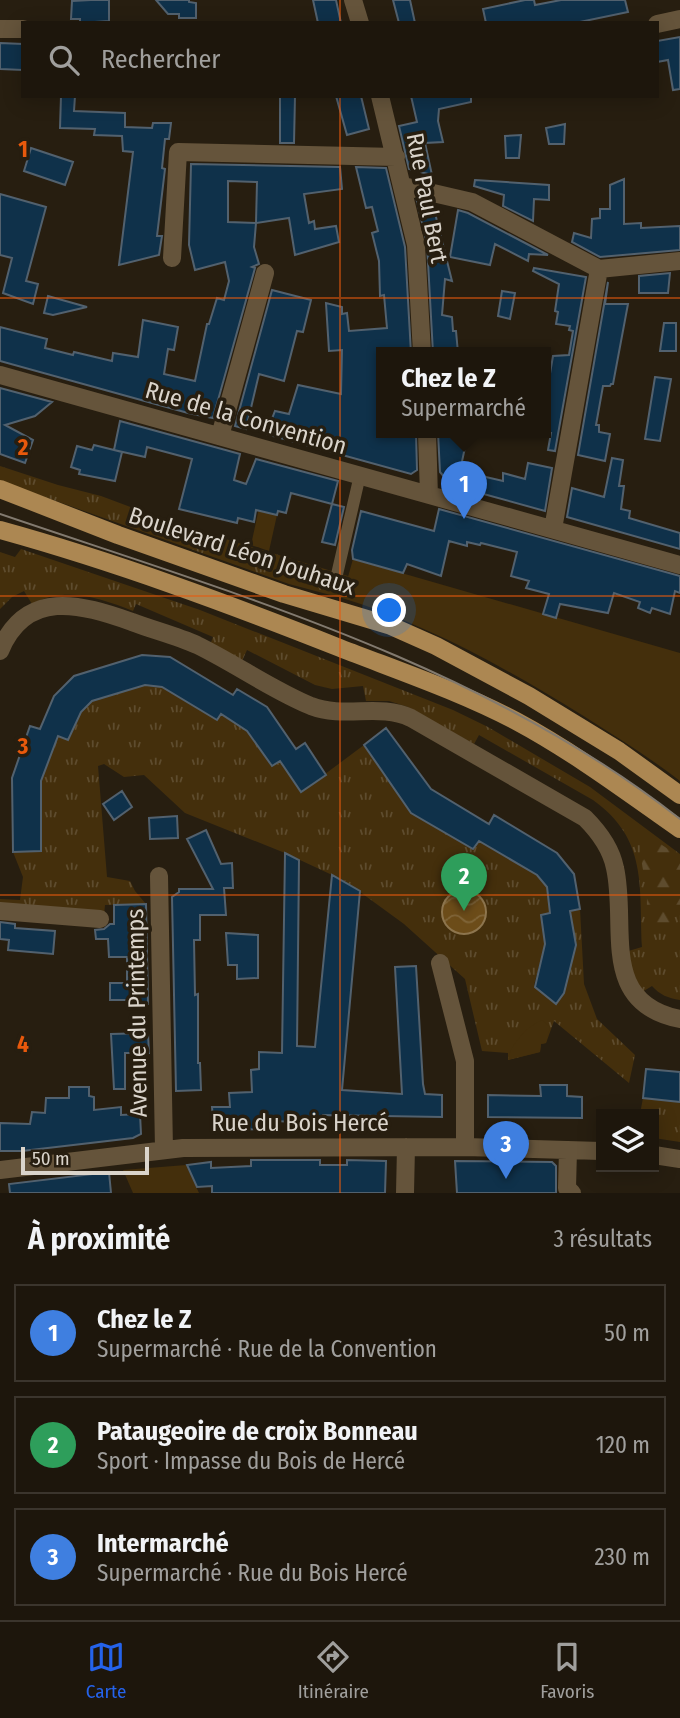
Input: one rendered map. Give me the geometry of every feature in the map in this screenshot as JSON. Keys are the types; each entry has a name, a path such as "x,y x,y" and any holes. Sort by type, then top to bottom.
{"main road":[{"name":"Boulevard Léon Jouhaux","path":"0,489 106,531 284,594 391,626 448,652 529,696 619,751 680,795"},
{"path":"0,530 73,550 264,618 471,700 516,721 581,760 680,830"}],"street":[{"path":"353,0 359,21"},
{"path":"659,24 680,19"},
{"path":"0,29 21,29"},
{"name":"Rue Paul Bert","path":"381,98 416,245 422,347"},
{"path":"172,258 178,152 396,157"},
{"path":"403,186 472,202 599,269 680,261"},
{"path":"553,529 599,269"},
{"path":"219,436 265,273"},
{"name":"Rue de la Convention","path":"0,376 680,565"},
{"path":"427,438 429,495"},
{"path":"335,583 360,475"},
{"path":"0,651 10,631 21,619 36,611 72,604 93,608 195,644 311,706 342,713 375,710 401,713 411,718 585,818 598,830 615,865 621,954 623,971 629,986 650,1008 680,1019"},
{"name":"Avenue du Printemps","path":"159,876 164,1149"},
{"path":"0,911 100,919"},
{"path":"440,963 465,1061 465,1147"},
{"path":"405,1193 406,1147"},
{"name":"Rue du Bois Hercé","path":"0,1170 164,1149 465,1147 596,1152"},
{"path":"568,1150 567,1188 572,1193"},
{"path":"659,1156 680,1159"}],"green space":[{"path":"0,466 101,496 176,524 348,576 342,598 289,584 0,481"},
{"path":"261,499 269,513 277,515 269,551 251,545"},
{"path":"21,549 200,610 453,710 488,727 590,787 680,854 680,1000 664,996 652,986 642,992 637,986 625,952 642,947 637,866 623,831 611,815 593,800 479,735 474,744 408,707 389,701 366,701 363,686 332,689 315,685 247,650 242,661 210,645 213,637 136,604 133,611 95,598 70,595 32,604 24,591 12,597 0,609 0,552 15,557"},
{"path":"353,559 680,653 680,781 582,715 495,664 405,621 342,598"},
{"path":"145,685 162,687 217,720 221,714 247,731 271,766 280,761 301,792 364,745 412,813 472,849 479,841 537,875 547,887 550,913 541,916 545,944 534,985 556,1003 564,993 576,945 570,911 580,909 584,984 597,1019 635,1055 629,1083 554,1021 546,1043 541,1044 540,1052 508,1060 508,1053 482,1051 465,979 404,924 345,881 285,853 185,813 144,775 124,777 104,764 98,766 107,877 130,881 146,904 105,905 104,915 0,906 0,899 20,900 23,877 13,852 41,851 41,781 58,736 68,740 81,712 92,701"},
{"path":"650,837 680,857 680,911 671,920 664,934 651,933 648,918 641,841"},
{"path":"543,1020 550,1028 546,1043 541,1044 540,1052 508,1060 512,1048 521,1036"},
{"path":"643,1098 680,1102 680,1142 659,1139 659,1109 641,1109"},
{"path":"186,1165 199,1193 133,1193 123,1170"}],"water":[{"path":"464,890 473,891 480,896 485,903 485,921 480,928 473,933 464,934 455,933 448,928 443,921 442,912 443,903 448,896 455,891"}],"building":[{"path":"109,0 109,21 71,19 72,1"},
{"path":"156,0 189,0 196,3 196,18 179,18 179,14 168,14"},
{"path":"313,0 336,0 341,21 318,21"},
{"path":"393,0 410,0 415,21 398,21"},
{"path":"525,0 534,0 535,5 561,0 625,0 628,12 585,21 486,21 483,9"},
{"path":"680,37 680,89 673,90 668,60 659,62 659,41"},
{"path":"0,43 21,44 21,70 0,69"},
{"path":"61,98 75,98 74,111 125,113 125,127 152,128 153,123 171,123 169,139 165,139 162,168 165,169 157,236 162,236 159,255 119,265 133,152 123,151 122,136 94,135 95,129 60,128"},
{"path":"280,98 295,98 294,143 280,143"},
{"path":"337,98 361,98 369,129 347,135"},
{"path":"411,98 471,98 471,102 439,109 438,121 443,142 425,143 432,175 409,169 399,126 417,122"},
{"path":"565,124 564,144 549,144 546,128"},
{"path":"521,135 519,158 506,158 505,136"},
{"path":"31,148 73,162 65,185 24,171"},
{"path":"191,164 340,167 342,189 304,194 309,223 314,221 315,229 336,226 339,242 295,255 289,218 256,223 254,247 259,264 252,267 255,268 213,418 0,361 0,327 47,339 45,348 73,355 74,352 112,361 113,353 138,357 143,320 178,327 174,350 168,349 164,374 195,381 207,324 217,298 224,300 229,281 225,262 195,270 189,245","holes":["228,181 257,182 256,223 228,222"]},
{"path":"356,167 386,168 405,247 411,347 376,347 376,438 416,438 417,470 411,474 266,434 275,411 289,414 298,385 341,394 342,350 329,351 326,303 342,307 342,314 347,313 349,331 387,328 384,295 380,296 379,261 372,233 378,231 372,207 366,208"},
{"path":"624,179 624,224 641,223 641,228 680,226 680,250 600,257 572,242 574,233 591,238 592,219 600,218 600,209 610,209 610,185"},
{"path":"475,180 549,185 549,200 534,199 533,221 503,206 504,195 474,186"},
{"path":"0,194 46,207 26,281 38,284 33,304 3,293 12,258 0,255"},
{"path":"417,201 433,205 452,281 445,279 442,315 452,317 457,347 433,347 427,244"},
{"path":"458,210 548,255 529,254 528,261 495,244 490,265 450,257"},
{"path":"534,268 586,277 555,451 548,450 551,438 551,368 553,356 569,355 573,331 569,330 570,326 556,324 559,284 533,271"},
{"path":"670,273 668,293 639,293 639,276"},
{"path":"608,282 605,304 628,304 613,384 603,386 596,425 599,425 599,432 610,434 605,461 578,455"},
{"path":"272,290 311,300 303,332 297,331 284,381 259,374 246,429 235,426"},
{"path":"502,291 515,293 510,319 498,316"},
{"path":"48,296 87,307 53,315 44,313"},
{"path":"664,323 676,323 676,351 660,351"},
{"path":"655,377 671,379 660,441 645,439"},
{"path":"0,388 52,402 35,416 5,425 33,440 25,463 0,454"},
{"path":"120,421 240,454 234,480 246,484 256,459 338,481 332,504 291,493 286,513 278,511 277,515 256,510 254,522 238,518 237,523 179,509 192,459 147,447 145,457 114,450"},
{"path":"438,438 467,438 460,471 503,481 503,473 525,479 528,463 552,468 545,511 451,485 440,472"},
{"path":"94,445 122,452 115,481 79,474 80,470 71,467 77,446 92,450"},
{"path":"612,458 623,460 619,486 624,486 621,509 630,511 629,518 680,533 680,549 567,517 572,488 604,497"},
{"path":"332,504 344,507 335,545 322,542"},
{"path":"439,509 680,576 680,593 675,591 670,614 652,608 650,613 638,608 640,602 614,593 608,613 560,604 556,618 543,614 549,594 526,588 529,581 511,576 517,552 481,543 467,542 467,546 449,541 441,576 407,564 403,573 353,559 352,550 361,511 434,531"},
{"path":"142,655 170,657 233,695 237,689 267,707 296,749 305,743 326,775 301,792 280,761 272,766 247,731 221,714 217,720 162,687 145,685 92,701 81,712 68,740 58,736 41,781 41,851 13,852 12,778 30,726 40,729 54,696 74,676"},
{"path":"386,728 431,789 489,824 494,815 557,853 574,874 580,909 570,911 576,945 564,993 556,1004 535,987 545,944 541,915 550,913 547,887 537,875 479,841 473,849 411,813 364,745"},
{"path":"122,791 132,807 114,820 103,804"},
{"path":"177,816 178,838 150,839 149,818"},
{"path":"206,830 221,864 232,863 233,888 224,888 226,915 200,915 200,940 194,940 201,1090 176,1091 172,897 179,889 213,889 187,839"},
{"path":"285,853 299,860 297,1046 315,1047 332,875 360,891 342,1090 402,1094 395,967 416,966 423,1084 425,1094 442,1095 442,1117 323,1115 322,1123 273,1121 273,1129 214,1130 212,1107 230,1107 229,1093 252,1092 251,1070 259,1069 259,1052 282,1053"},
{"path":"146,904 148,1004 133,1004 133,1000 110,1000 110,983 127,983 127,957 109,957 108,939 96,939 95,930 114,924 114,905"},
{"path":"0,922 15,924 15,928 55,931 53,954 8,950 9,940 0,939"},
{"path":"226,933 258,935 258,978 237,979 237,965 228,965"},
{"path":"148,1033 149,1053 125,1053 125,1089 114,1089 111,1034"},
{"path":"646,1069 680,1072 680,1102 643,1098"},
{"path":"540,1085 567,1085 567,1096 582,1097 582,1118 488,1117 488,1095 541,1096"},
{"path":"69,1087 89,1087 89,1096 94,1097 94,1110 121,1107 121,1115 140,1114 141,1134 133,1138 22,1151 0,1151 0,1123 30,1124 32,1112 45,1113 46,1098 69,1098"},
{"path":"251,1160 320,1160 320,1165 347,1165 347,1160 386,1161 385,1193 212,1193 212,1186 197,1187 187,1165 211,1162 211,1168 251,1166"},
{"path":"455,1161 552,1162 556,1166 556,1193 457,1193"},
{"path":"109,1172 111,1193 10,1193 9,1184"}],"tram line":[{"path":"0,514 266,605 354,638 439,675 523,717 603,764 680,819"}],"place":[{"name":"Chez le Z","path":"464,519"},
{"name":"Pataugeoire de croix Bonneau","path":"464,911"},
{"name":"Intermarché","path":"506,1179"}]}
